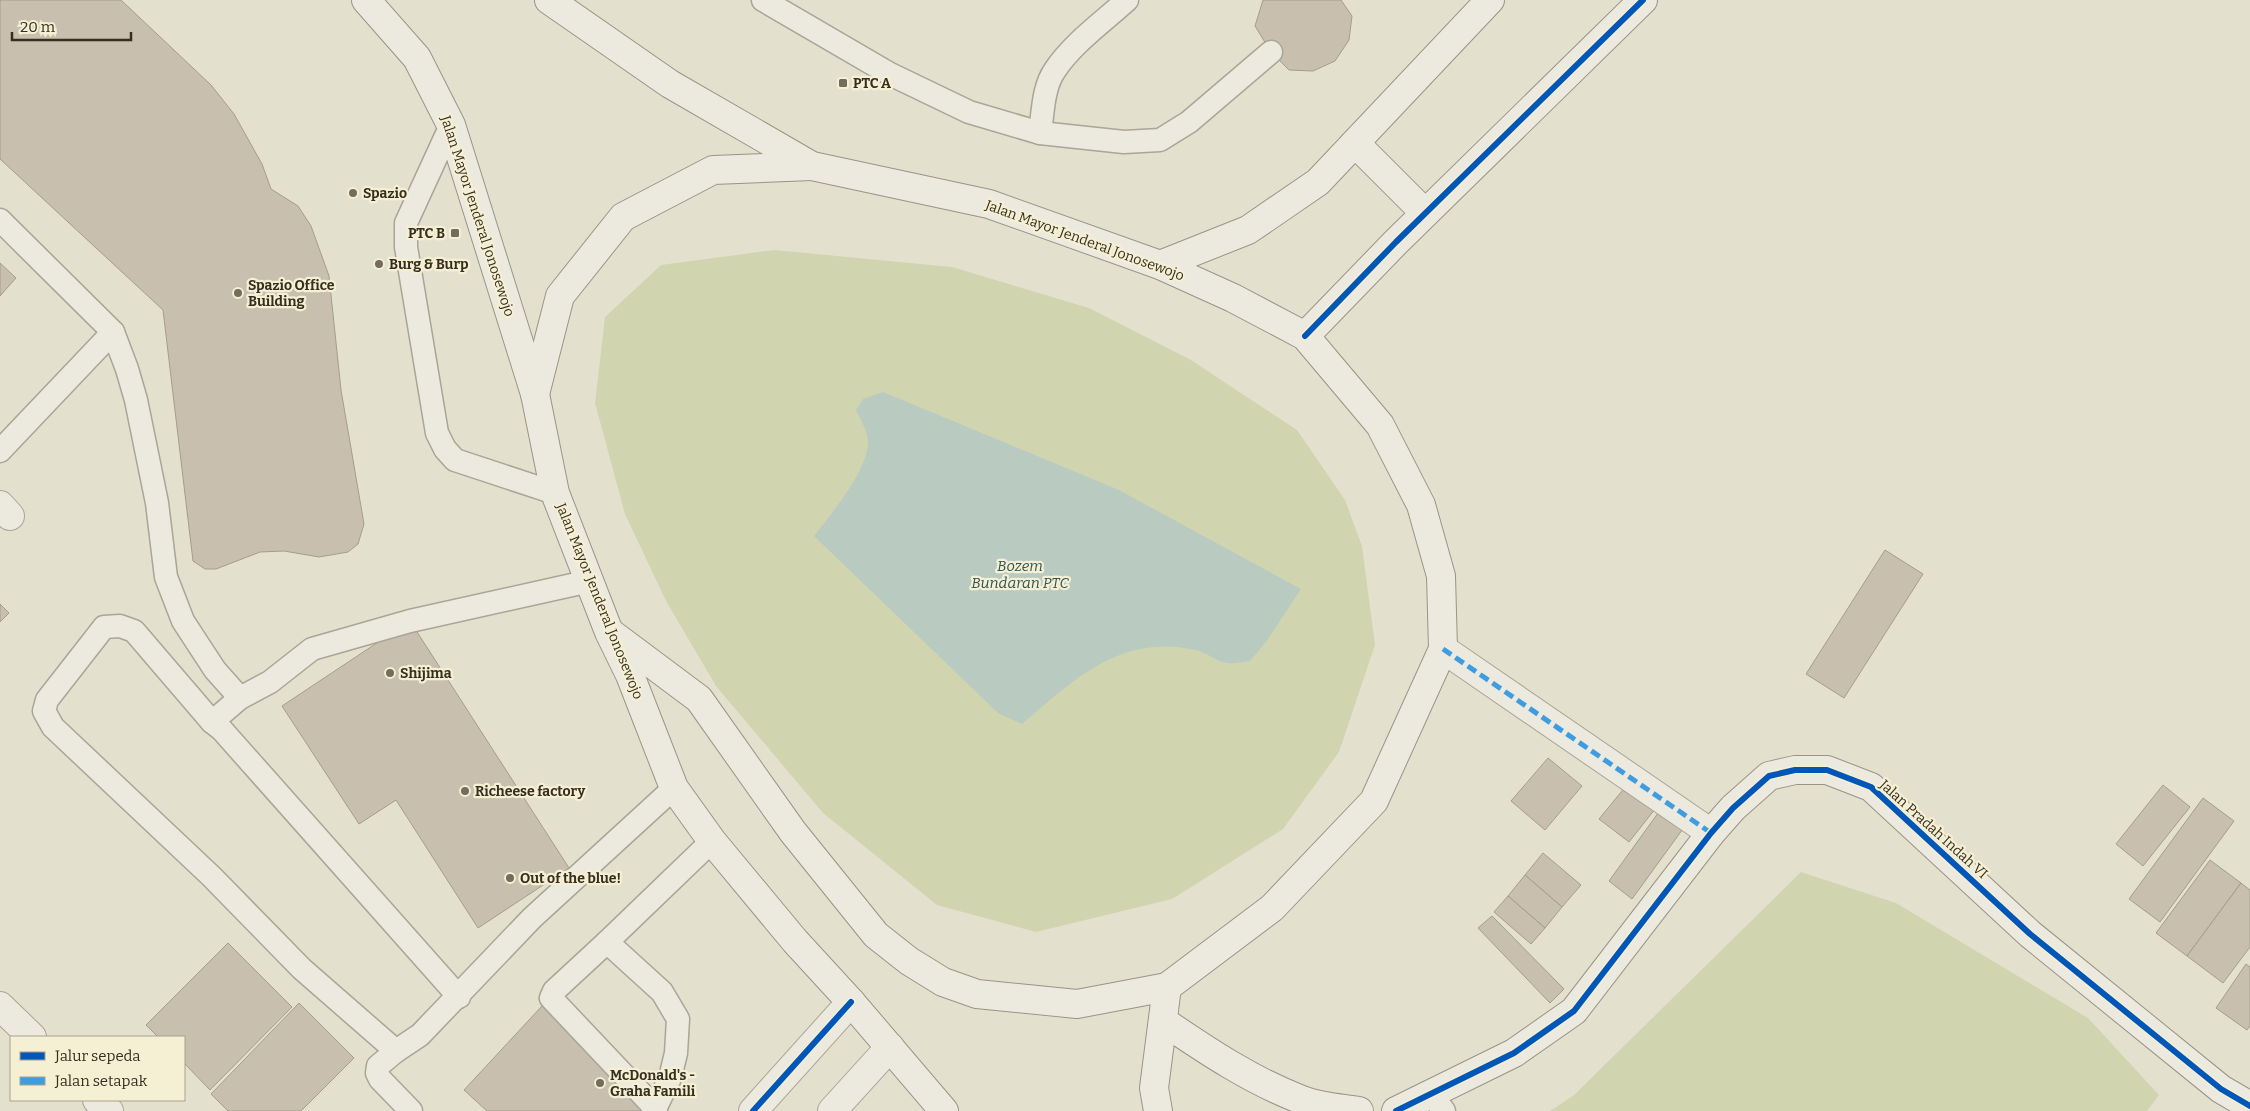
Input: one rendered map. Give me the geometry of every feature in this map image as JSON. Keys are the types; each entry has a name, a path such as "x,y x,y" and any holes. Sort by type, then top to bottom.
{"main road":[{"name":"Jalan Mayor Jenderal Jonosewojo","path":"366,0 417,58 451,125 535,394 556,493 609,632 630,675 674,788 712,840 795,941 851,1002 944,1111"},
{"name":"Jalan Mayor Jenderal Jonosewojo","path":"549,0 670,84 812,166 989,204 1160,265 1233,298 1304,336 1380,425 1421,505 1442,576 1443,649 1374,801 1272,908 1167,987"},
{"path":"1160,265 1248,230 1318,182 1490,0"},
{"path":"1304,336 1425,213 1643,0"},
{"path":"1355,144 1425,213"},
{"path":"535,394 560,296 623,217 713,170 812,166"},
{"path":"609,632 699,699 793,832 876,935 909,961 944,982 977,994 1077,1004 1167,987 1154,1088 1158,1111"},
{"path":"1443,649 1711,832"},
{"name":"Jalan Pradah Indah VI","path":"1396,1111 1438,1102 1514,1053 1574,1011 1711,832 1733,808 1769,776 1795,770 1827,770 1871,788 2030,934 2221,1089 2250,1106"},
{"path":"753,1111 851,1002"},
{"path":"0,1006 31,1036"},
{"path":"1163,1021 1211,1054 1255,1079 1304,1101 1359,1111"},
{"path":"832,1111 890,1047"},
{"path":"98,1101 108,1111"}],"lane":[{"path":"763,0 801,20 890,74 969,112 1040,133 1124,142 1160,140 1189,122 1270,52"},
{"path":"792,0 801,20"},
{"path":"1040,133 1046,92 1054,70 1071,51 1126,0"},
{"path":"451,125 406,223 406,247 437,433 445,450 455,460 556,493"},
{"path":"0,220 113,332 128,369 136,400 157,503 166,577 183,621 215,670 240,698"},
{"path":"0,451 113,332"},
{"path":"212,722 240,698 270,682 312,649 410,621 590,581"},
{"path":"396,1050 302,969 211,876 53,727 44,711 47,700 104,627 120,626 134,632 212,722 222,730 459,997"},
{"path":"411,1111 377,1073 378,1066 396,1050 420,1035 459,997 532,918 674,788"},
{"path":"607,942 662,992 678,1019 676,1053 670,1078 655,1110 552,998 554,991 712,840"}],"green space":[{"path":"774,250 952,267 1089,308 1191,360 1297,430 1345,500 1362,546 1375,645 1339,752 1283,829 1172,899 1036,932 937,905 823,813 716,686 666,601 625,514 595,403 605,317 661,265"},
{"path":"1801,872 1896,903 2088,1018 2159,1095 2147,1111 1550,1111 1574,1095"}],"water":[{"name":"Bozem Bundaran PTC","path":"883,392 1119,490 1301,589 1266,642 1250,661 1227,663 1195,650 1168,646 1144,648 1121,654 1100,664 1060,691 1022,724 998,713 814,536 850,488 864,460 868,447 867,435 856,410 863,399"}],"building":[{"name":"Spazio Office Building","path":"0,0 121,0 211,85 234,114 262,164 271,189 298,206 311,226 329,276 341,390 364,524 358,544 348,552 319,557 284,551 260,552 216,569 205,569 193,561 163,310 0,159"},
{"path":"1263,0 1341,0 1352,16 1349,40 1335,61 1313,71 1289,70 1271,52 1255,26"},
{"path":"0,263 16,278 0,296"},
{"path":"1885,550 1923,574 1844,698 1806,674"},
{"path":"0,604 9,613 0,622"},
{"path":"410,621 569,868 478,928 396,800 359,824 282,706"},
{"path":"1548,758 1582,786 1545,830 1511,801"},
{"path":"1631,780 1659,804 1629,842 1599,819"},
{"path":"2163,785 2190,807 2143,866 2116,844"},
{"path":"2203,798 2234,821 2160,922 2129,899"},
{"path":"1661,809 1685,826 1632,899 1609,881"},
{"path":"1543,853 1581,885 1562,907 1525,875"},
{"path":"2210,860 2241,883 2187,956 2156,933"},
{"path":"1525,875 1562,907 1545,928 1508,896"},
{"path":"2241,883 2250,890 2250,947 2223,983 2187,956"},
{"path":"1508,896 1545,928 1531,944 1494,912"},
{"path":"1492,916 1564,989 1550,1003 1478,928"},
{"path":"228,943 292,1007 210,1090 185,1064 185,1036 157,1036 146,1025"},
{"path":"2246,964 2250,967 2250,1026 2247,1030 2216,1008"},
{"path":"299,1003 354,1058 301,1111 228,1111 211,1094"},
{"path":"542,1006 651,1108 649,1111 487,1111 464,1090"}],"marked path":[{"path":"1443,649 1711,833"}],"cycle path":[{"path":"1305,336 1396,242 1643,0"},
{"path":"1396,1111 1514,1053 1574,1011 1711,833 1733,808 1769,776 1795,770 1827,770 1871,787 2030,934 2221,1089 2250,1106"},
{"path":"753,1111 851,1002"}],"place":[{"name":"PTC A","path":"843,83"},
{"name":"Spazio","path":"353,193"},
{"name":"PTC B","path":"455,233"},
{"name":"Burg & Burp","path":"379,264"},
{"name":"Spazio Office Building","path":"238,293"},
{"name":"Shijima","path":"390,673"},
{"name":"Richeese factory","path":"465,791"},
{"name":"Out of the blue!","path":"510,878"},
{"name":"McDonald's - Graha Famili","path":"600,1083"}]}
